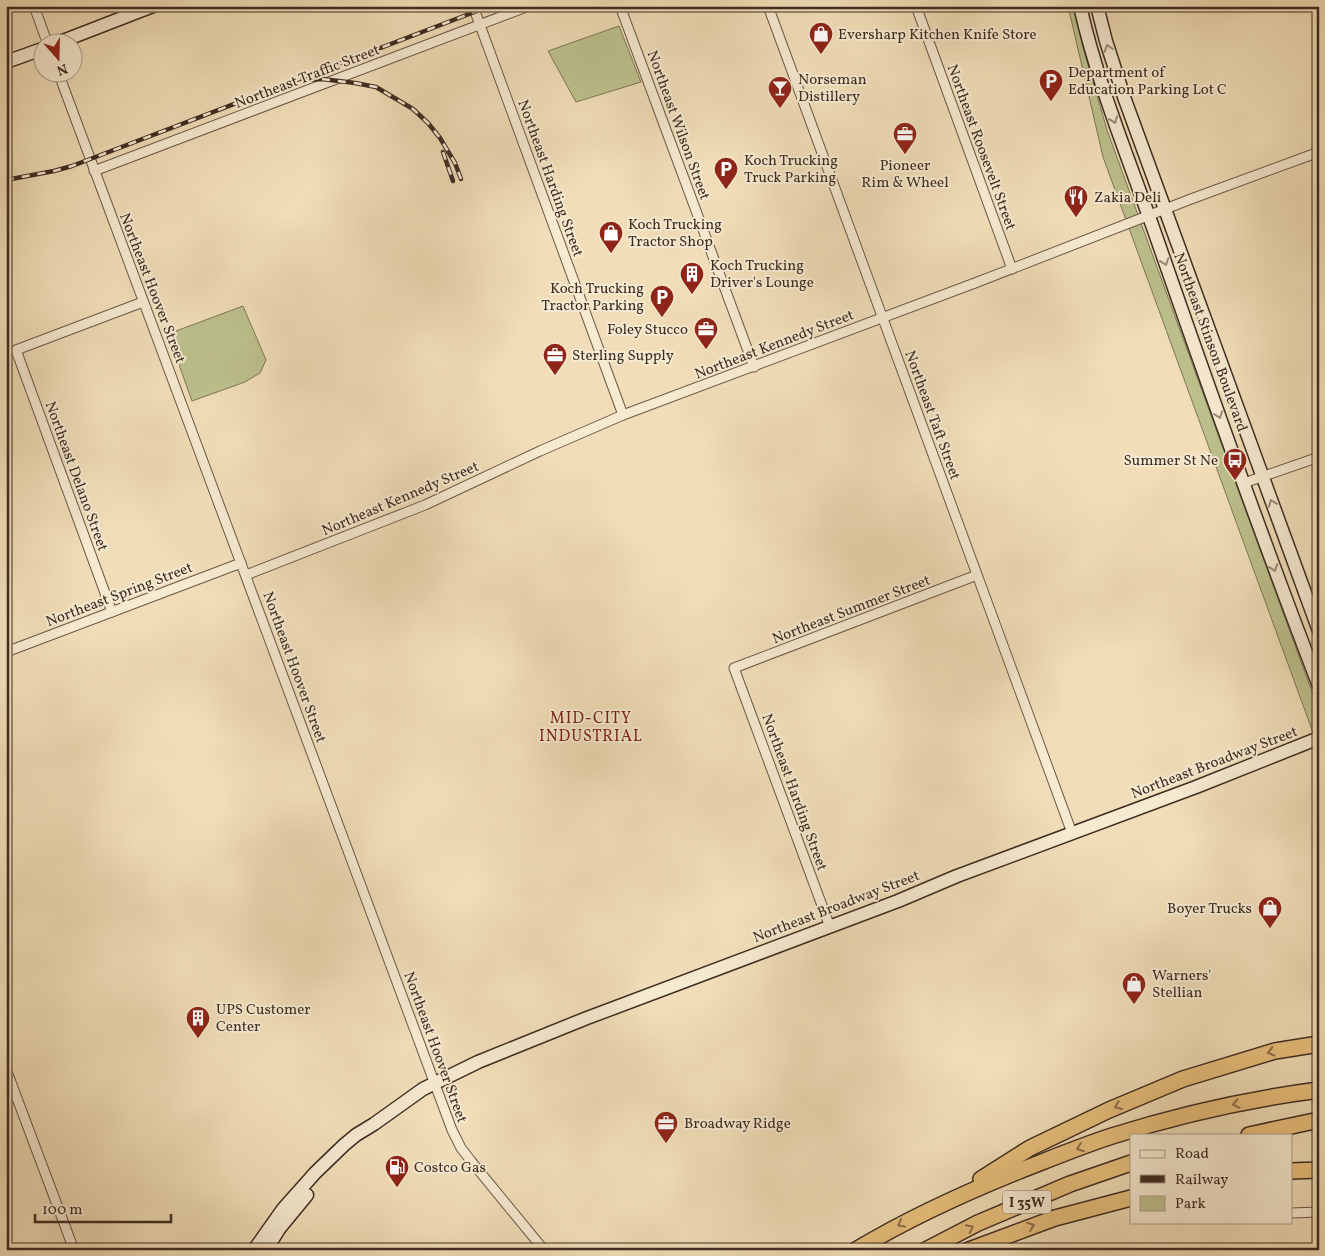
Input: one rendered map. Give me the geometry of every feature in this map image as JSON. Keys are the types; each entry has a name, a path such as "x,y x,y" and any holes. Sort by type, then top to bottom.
{"highway":[{"path":"944,1202 1030,1148 1109,1110 1183,1079 1275,1051 1319,1044"},
{"name":"I 35W","path":"856,1250 944,1202 1112,1136 1178,1117 1319,1090"},
{"path":"1254,1134 1319,1120"},
{"name":"I 35W","path":"926,1250 978,1223 1070,1184 1130,1163"},
{"path":"1292,1171 1319,1170"},
{"path":"969,1250 1055,1218 1130,1198"}],"main road":[{"path":"82,33 153,6"},
{"name":"Northeast Stinson Boulevard","path":"1080,6 1100,82 1201,367 1319,686"},
{"name":"Northeast Stinson Boulevard","path":"1097,6 1106,41 1165,210 1319,631"},
{"path":"6,62 32,53"},
{"name":"Northeast Broadway Street","path":"254,1250 283,1209 315,1173 344,1145 434,1083 510,1048 898,901 957,876 1196,787 1319,738"},
{"name":"Northeast Broadway Street","path":"266,1250 279,1229 304,1197 374,1124"}],"street":[{"path":"34,6 43,32"},
{"name":"Northeast Harding Street","path":"474,6 623,415"},
{"name":"Northeast Traffic Street","path":"94,171 529,6"},
{"name":"Northeast Wilson Street","path":"620,6 754,367"},
{"name":"Northeast Taft Street","path":"768,6 1072,833"},
{"name":"Northeast Roosevelt Street","path":"916,6 1012,269"},
{"name":"Northeast Hoover Street","path":"62,82 452,1130 461,1148 544,1250"},
{"name":"Northeast Kennedy Street","path":"246,575 418,508 540,451 623,415 1319,152"},
{"name":"Northeast Delano Street","path":"112,612 16,350 143,302"},
{"path":"1244,483 1319,457"},
{"name":"Northeast Spring Street","path":"6,652 241,562"},
{"name":"Northeast Summer Street","path":"734,668 977,575"},
{"name":"Northeast Harding Street","path":"734,668 830,927"},
{"path":"6,1068 74,1250"},
{"path":"1292,1213 1319,1212"}],"green space":[{"path":"1068,6 1074,6 1083,47 1107,130 1319,711 1319,749 1103,157"},
{"path":"619,26 641,82 576,102 548,51"},
{"path":"243,306 266,360 260,373 245,382 192,401 168,334"}],"railway":[{"path":"6,180 72,166 490,6"},
{"path":"306,80 322,79 376,87 413,109 440,138 455,163 461,179"},
{"path":"443,152 453,181"}],"place":[{"name":"Eversharp Kitchen Knife Store","path":"821,55"},
{"name":"Department of Education Parking Lot C","path":"1051,102"},
{"name":"Norseman Distillery","path":"780,109"},
{"name":"Pioneer Rim & Wheel","path":"905,155"},
{"name":"Koch Trucking Truck Parking","path":"726,190"},
{"name":"Zakia Deli","path":"1076,218"},
{"name":"Koch Trucking Tractor Shop","path":"611,254"},
{"name":"Koch Trucking Driver's Lounge","path":"692,295"},
{"name":"Koch Trucking Tractor Parking","path":"662,318"},
{"name":"Foley Stucco","path":"706,350"},
{"name":"Sterling Supply","path":"555,376"},
{"name":"Summer St Ne","path":"1235,481"},
{"name":"Boyer Trucks","path":"1270,929"},
{"name":"Warners' Stellian","path":"1134,1005"},
{"name":"UPS Customer Center","path":"198,1039"},
{"name":"Broadway Ridge","path":"666,1144"},
{"name":"Costco Gas","path":"397,1188"}],"district":[{"name":"MID-CITY INDUSTRIAL","path":"591,726"}]}
